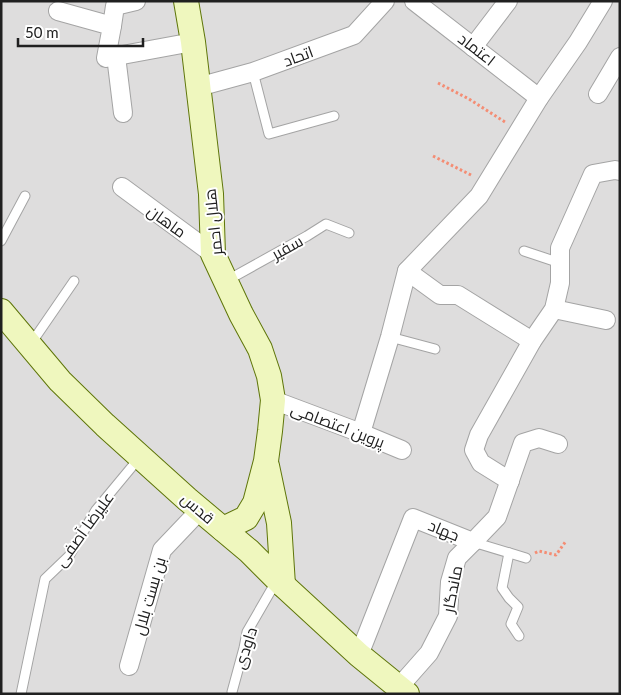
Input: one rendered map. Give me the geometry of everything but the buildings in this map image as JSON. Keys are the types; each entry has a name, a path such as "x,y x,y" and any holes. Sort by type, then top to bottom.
{"street":[{"path":"136,1 115,6 106,58 193,42"},
{"name":"هلال احمر","path":"186,1 193,42 210,194 213,254 241,314 260,349 269,376 273,400 266,462"},
{"name":"اتحاد","path":"198,87 253,72 354,35 385,1"},
{"name":"اعتماد","path":"414,1 539,98"},
{"path":"473,47 508,1"},
{"path":"361,433 390,337 407,271 479,196 539,98 578,42 603,1"},
{"path":"58,11 112,26"},
{"path":"116,56 123,113"},
{"path":"598,94 620,57"},
{"path":"510,481 481,464 474,450 479,435 532,341 554,309 560,282 560,248 593,174 615,170 620,172"},
{"name":"ماهان","path":"122,187 213,254"},
{"path":"407,271 440,295 458,295 532,341"},
{"path":"554,309 606,320"},
{"name":"قدس","path":"1,310 60,381 105,425 249,552 359,655 403,690"},
{"name":"پروین اعتصامی","path":"273,400 402,450"},
{"name":"جهاد","path":"359,655 413,518 473,542 497,517 523,443 539,438 558,444"},
{"path":"223,529 246,518 255,503 266,462"},
{"path":"266,462 279,523 280,582"},
{"name":"بن بست بلال","path":"129,666 162,550 200,510"},
{"name":"ماندگار","path":"403,690 429,653 448,616 450,582 457,558 473,542"}],"lane":[{"path":"253,72 269,134 334,116"},
{"path":"1,240 25,196"},
{"name":"سفیر","path":"226,282 326,224 349,233"},
{"path":"524,251 560,263"},
{"path":"30,346 74,281"},
{"path":"390,337 434,350"},
{"name":"علیرضا آصفی","path":"21,694 45,579 69,556 96,510 140,457"},
{"path":"473,542 526,558"},
{"path":"509,553 502,588 518,607 511,624 519,636"},
{"name":"داودی","path":"232,692 247,632 280,582"}],"path":[{"path":"438,84 469,99 519,131"},
{"path":"433,156 487,184"},
{"path":"526,558 539,551 556,555 566,540"}],"shaded area":[{"path":"1,1 620,1 620,694 1,694"}]}
